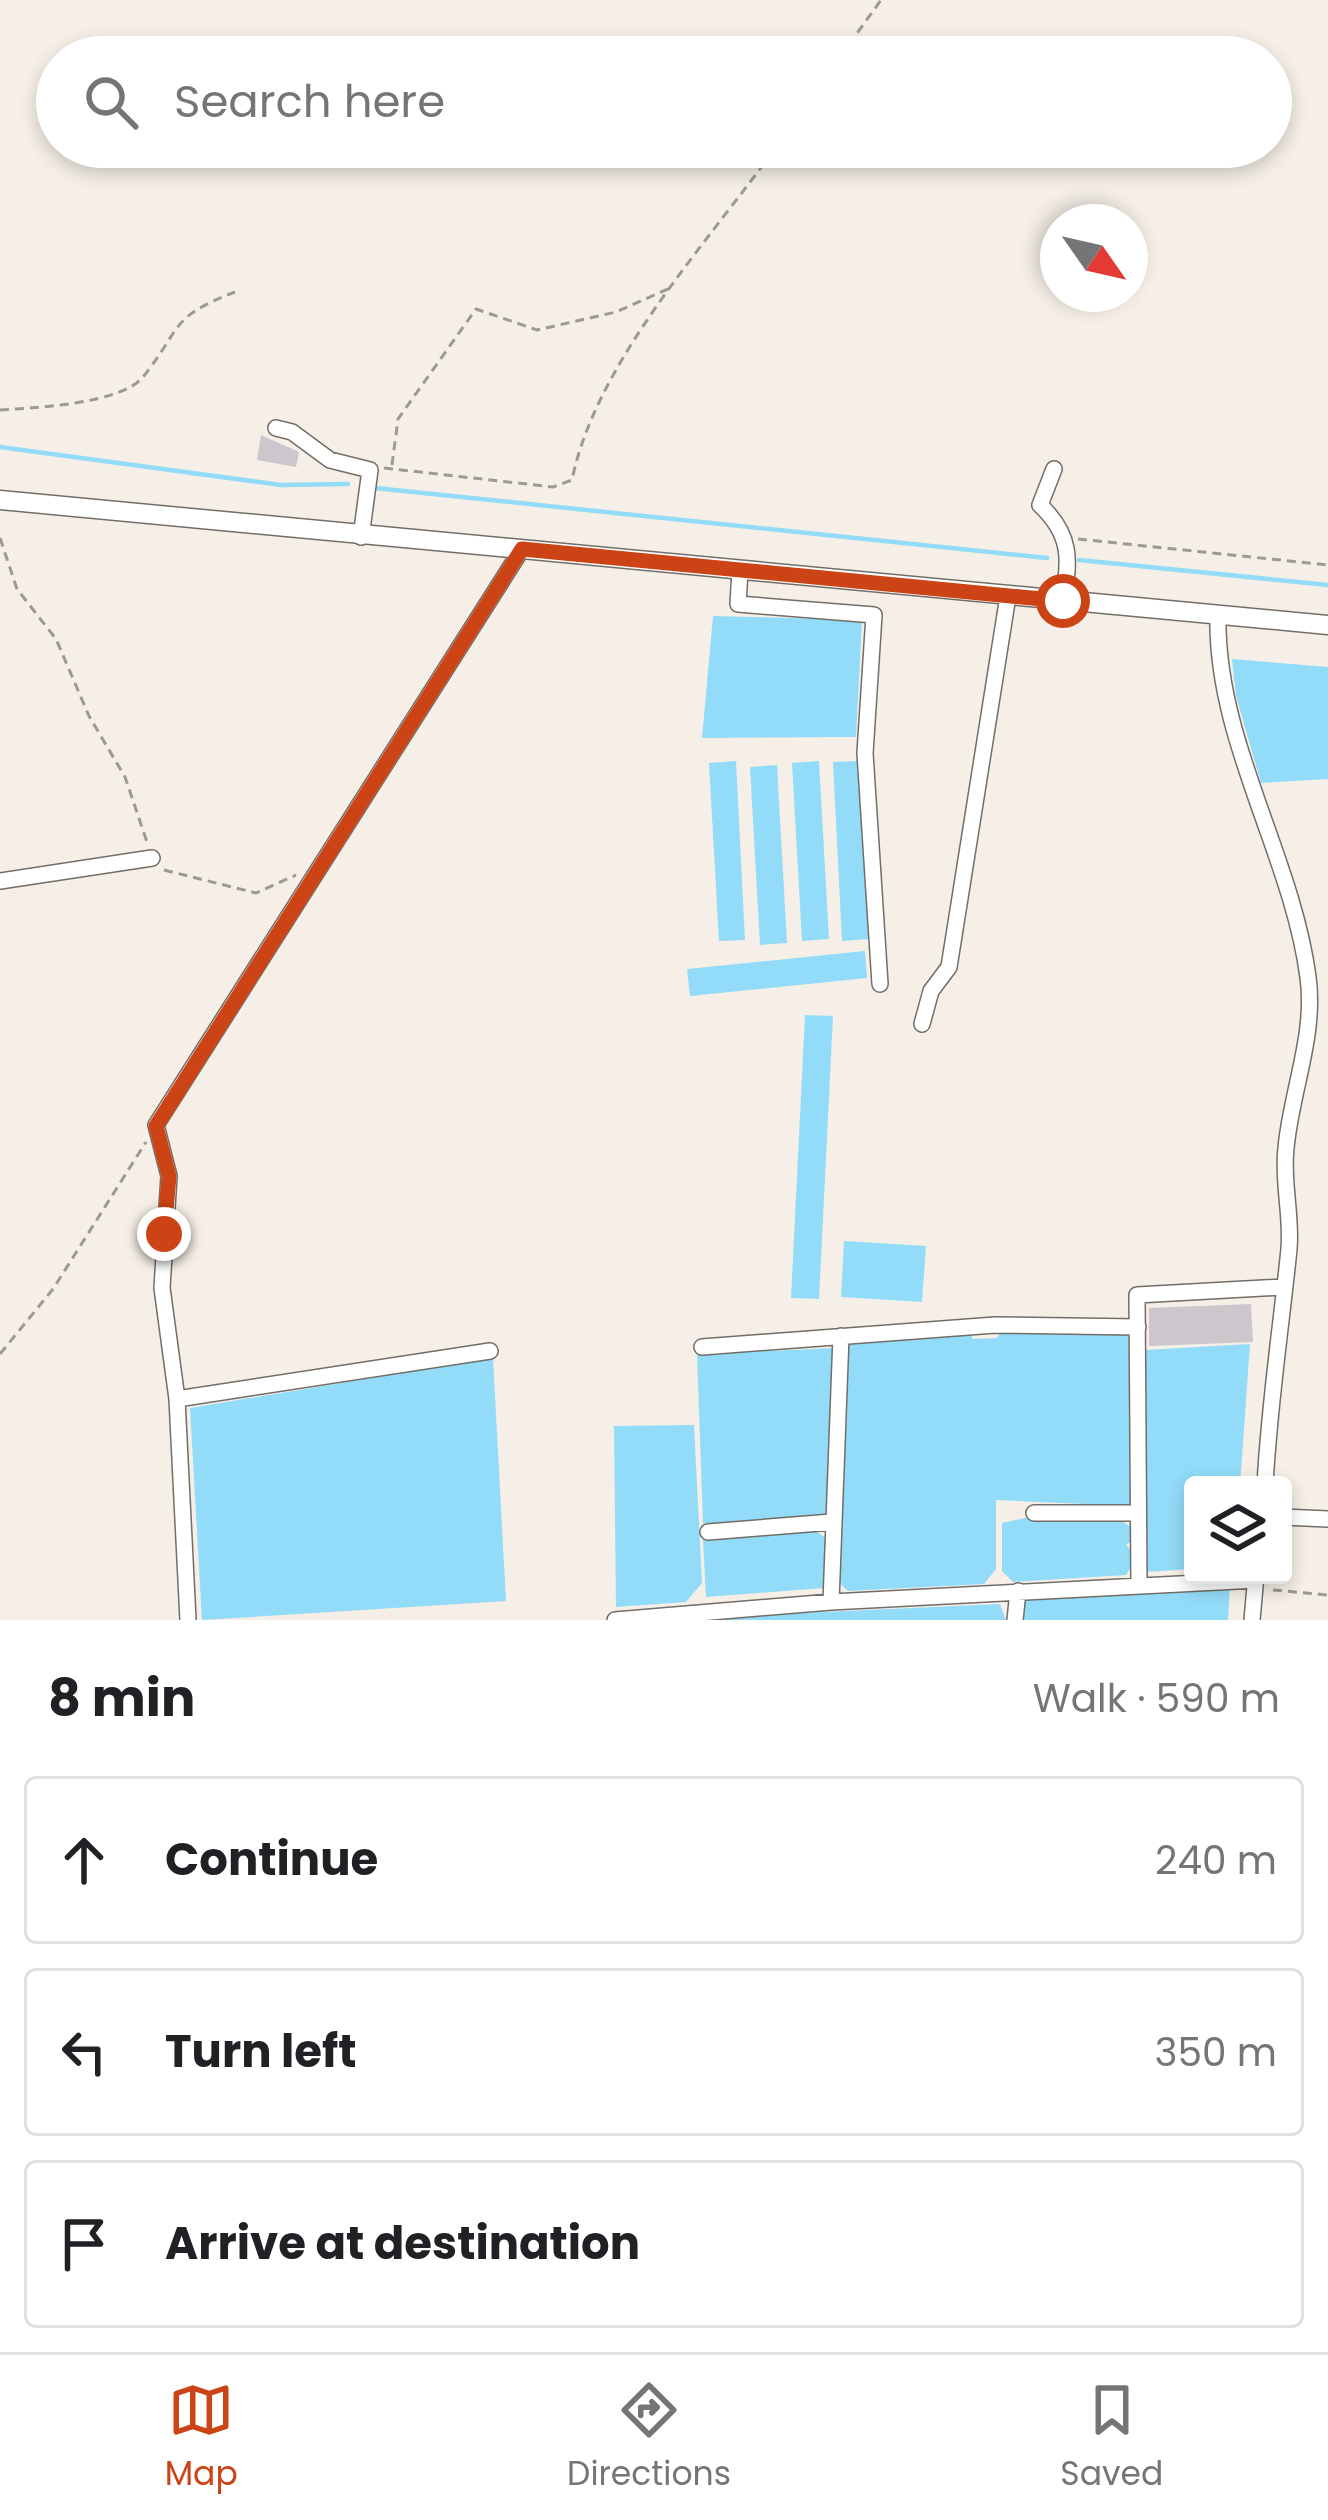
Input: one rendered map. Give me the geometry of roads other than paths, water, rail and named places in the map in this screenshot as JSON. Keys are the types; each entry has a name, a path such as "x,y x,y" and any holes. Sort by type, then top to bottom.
{"main road":[{"path":"0,500 1328,626"}],"street":[{"path":"276,428 330,460 370,470 361,537"},
{"path":"1054,469 1040,505 1061,525 1070,560 1063,601"},
{"path":"188,1620 177,1399 162,1288 169,1176 156,1126 522,549"},
{"path":"740,570 738,604 874,616 865,753 880,984"},
{"path":"922,1024 931,991 949,967 1008,596"},
{"path":"1218,615 1217,652 1258,806 1300,932 1309,983 1304,1060 1285,1150 1289,1245 1266,1476"},
{"path":"0,880 152,858"},
{"path":"1139,1584 1137,1295 1283,1287"},
{"path":"701,1347 995,1325 1138,1327"},
{"path":"831,1602 841,1336"},
{"path":"177,1399 490,1351"},
{"path":"1034,1513 1138,1513"},
{"path":"1292,1517 1328,1519"},
{"path":"708,1532 832,1522"},
{"path":"615,1620 1184,1581"},
{"path":"1252,1620 1255,1584"},
{"path":"1015,1620 1018,1591"}],"water":[{"path":"713,616 862,620 856,737 702,738"},
{"path":"1232,659 1328,667 1328,779 1261,783 1236,696"},
{"path":"736,761 745,940 719,941 709,763"},
{"path":"819,761 829,939 802,941 792,763"},
{"path":"859,761 869,939 842,941 833,762"},
{"path":"777,765 787,943 760,945 750,767"},
{"path":"865,951 867,978 690,996 687,969"},
{"path":"805,1015 833,1016 819,1299 791,1298"},
{"path":"844,1241 926,1246 922,1302 841,1297"},
{"path":"1001,1331 1131,1333 1132,1506 996,1500 996,1569 984,1584 848,1591 837,1581 846,1343 970,1333 973,1339 997,1338"},
{"path":"1250,1344 1241,1476 1184,1476 1184,1570 1145,1572 1145,1350"},
{"path":"835,1348 828,1514 703,1524 697,1354"},
{"path":"493,1358 506,1601 202,1620 190,1408"},
{"path":"694,1425 702,1583 686,1602 616,1607 614,1426"},
{"path":"1025,1518 1117,1518 1131,1527 1132,1542 1126,1544 1136,1558 1126,1575 1013,1582 1002,1571 1002,1523"},
{"path":"816,1531 828,1540 824,1588 706,1597 703,1539"},
{"path":"1230,1586 1228,1620 1022,1620 1024,1597"},
{"path":"1000,1604 1006,1620 711,1620 711,1617"}],"waterway":[{"path":"0,447 281,485 348,484"},
{"path":"375,488 1047,558"},
{"path":"1079,560 1328,585"}]}
